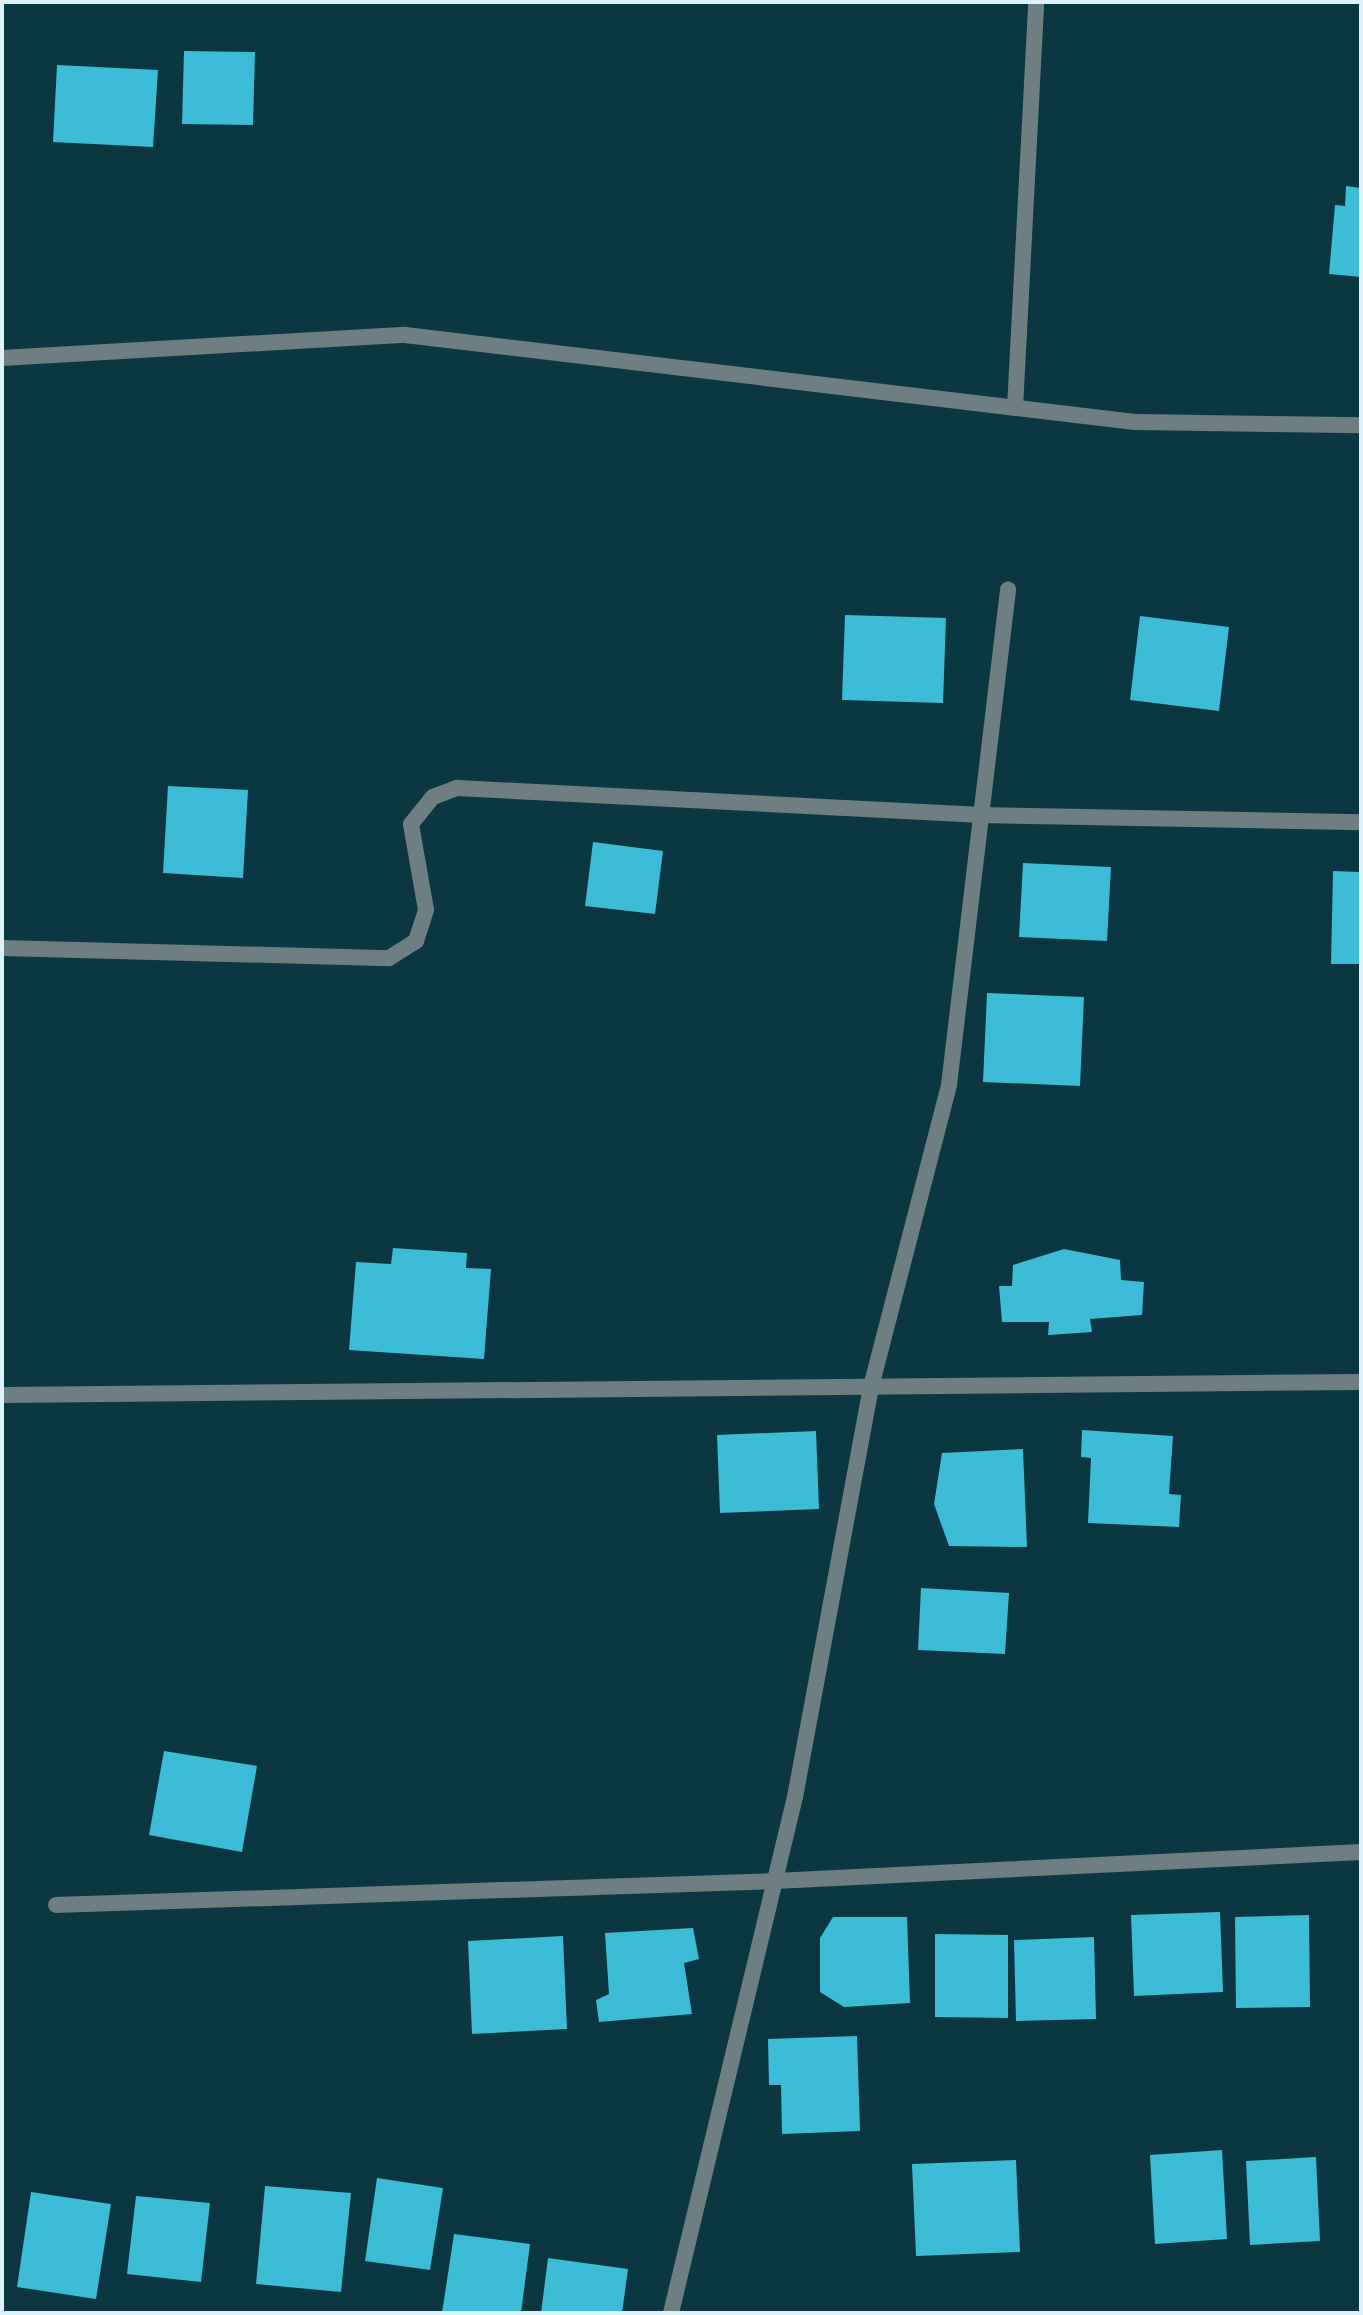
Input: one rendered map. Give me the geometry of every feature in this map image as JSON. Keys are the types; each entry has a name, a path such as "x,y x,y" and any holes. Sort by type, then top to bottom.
{"street":[{"path":"1015,408 1036,2"},
{"path":"2,358 405,335 1135,422 1361,425"},
{"path":"671,2313 775,1881 872,1383 949,1085 1008,589"},
{"path":"2,948 389,958 416,941 426,910 411,824 433,797 457,788 981,815 1361,822"},
{"path":"2,1395 872,1383 1361,1382"},
{"path":"56,1905 775,1881 1361,1852"}],"building":[{"path":"184,51 255,52 253,125 182,124"},
{"path":"57,65 158,70 153,147 53,142"},
{"path":"1346,186 1361,188 1361,277 1329,274 1335,205 1345,206"},
{"path":"845,615 946,618 943,703 842,700"},
{"path":"1140,616 1229,627 1219,711 1130,700"},
{"path":"168,786 248,790 243,878 163,873"},
{"path":"593,842 663,851 655,914 585,906"},
{"path":"1023,863 1111,867 1107,941 1019,937"},
{"path":"1333,871 1361,872 1361,964 1331,964"},
{"path":"987,993 1084,997 1080,1086 983,1082"},
{"path":"393,1248 467,1253 466,1268 491,1269 484,1359 349,1350 356,1262 391,1264"},
{"path":"1064,1249 1120,1260 1121,1280 1144,1282 1142,1315 1090,1319 1092,1332 1048,1335 1049,1322 1002,1322 999,1286 1012,1286 1013,1265"},
{"path":"1082,1430 1173,1436 1169,1494 1181,1495 1179,1527 1088,1523 1091,1458 1081,1457"},
{"path":"816,1431 819,1509 720,1513 717,1435"},
{"path":"1023,1449 1027,1547 949,1546 934,1504 942,1453"},
{"path":"921,1588 1009,1593 1005,1654 918,1650"},
{"path":"164,1751 257,1766 242,1852 149,1835"},
{"path":"1220,1912 1223,1992 1134,1996 1131,1915"},
{"path":"1309,1915 1310,2007 1236,2008 1235,1917"},
{"path":"833,1917 907,1917 910,2003 844,2007 820,1992 820,1938"},
{"path":"693,1928 699,1959 684,1963 692,2014 599,2022 596,2000 609,1994 605,1933"},
{"path":"935,1934 1008,1935 1008,2018 935,2017"},
{"path":"563,1936 567,2029 472,2034 468,1941"},
{"path":"1094,1937 1096,2019 1016,2021 1014,1940"},
{"path":"857,2036 860,2131 782,2134 781,2085 769,2085 768,2039"},
{"path":"1222,2150 1227,2239 1155,2244 1150,2155"},
{"path":"1316,2157 1320,2241 1250,2245 1246,2161"},
{"path":"1016,2160 1020,2252 916,2256 912,2164"},
{"path":"377,2178 443,2188 430,2270 365,2261"},
{"path":"265,2186 351,2193 341,2292 256,2284"},
{"path":"31,2192 111,2204 96,2299 17,2287"},
{"path":"136,2196 210,2203 201,2282 127,2274"},
{"path":"454,2234 530,2244 521,2313 442,2313"},
{"path":"548,2258 628,2269 622,2313 541,2313"}]}
